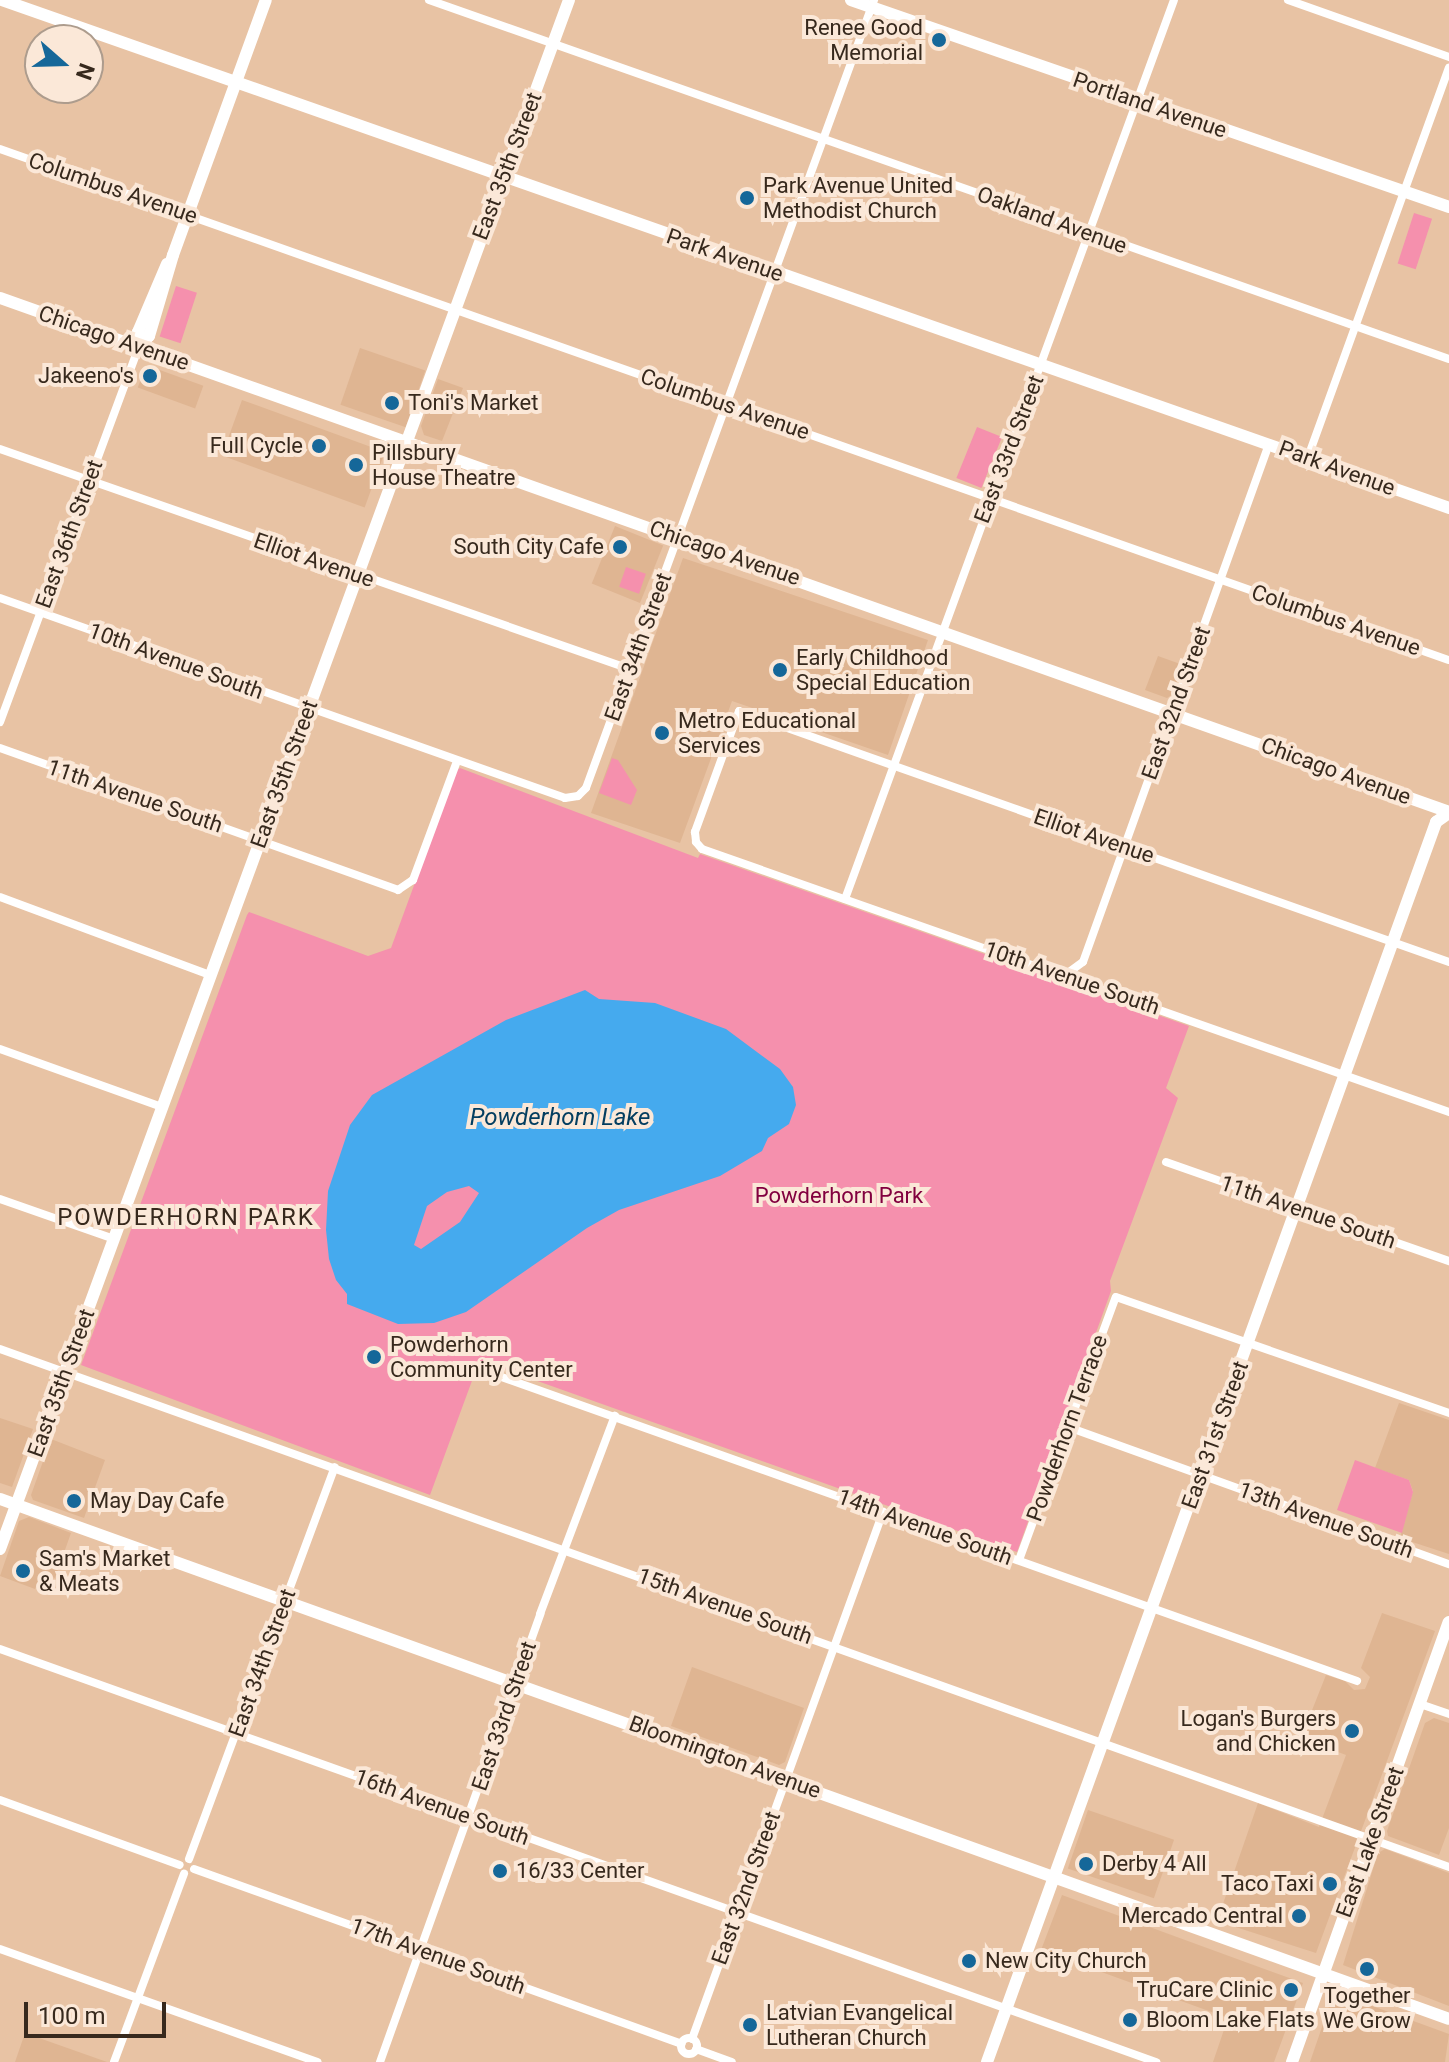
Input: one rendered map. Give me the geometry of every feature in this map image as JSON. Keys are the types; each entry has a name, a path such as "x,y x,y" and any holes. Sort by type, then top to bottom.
{"street":[{"name":"Park Avenue","path":"2,0 1449,508"},
{"name":"East 36th Street","path":"0,722 139,347 149,336 187,214 266,0"},
{"name":"Oakland Avenue","path":"429,0 1449,359"},
{"name":"East 35th Street","path":"0,1549 569,0"},
{"name":"Portland Avenue","path":"851,0 872,4 1137,101 1449,207"},
{"name":"East 33rd Street","path":"845,899 1174,0"},
{"path":"1288,0 1449,57"},
{"name":"East 34th Street","path":"578,796 586,788 872,4"},
{"path":"1308,457 1449,68"},
{"name":"Columbus Avenue","path":"0,149 1449,660"},
{"name":"Chicago Avenue","path":"0,298 1449,812"},
{"name":"East 32nd Street","path":"1083,962 1269,444"},
{"name":"Elliot Avenue","path":"0,449 630,669"},
{"name":"10th Avenue South","path":"0,598 565,798 578,796"},
{"name":"Elliot Avenue","path":"696,842 695,832 739,711 1449,962"},
{"name":"11th Avenue South","path":"0,748 398,890 413,880 457,761"},
{"name":"East 31st Street","path":"987,2062 1436,822 1449,812"},
{"name":"10th Avenue South","path":"696,842 702,849 1449,1112"},
{"path":"0,897 210,975"},
{"path":"1065,975 1083,962 1088,978 1097,987"},
{"path":"0,1049 162,1107"},
{"name":"11th Avenue South","path":"1166,1162 1449,1261"},
{"path":"0,1199 114,1239"},
{"name":"Powderhorn Terrace","path":"1019,1560 1116,1297 1249,1342"},
{"path":"1249,1342 1449,1413"},
{"name":"15th Avenue South","path":"0,1349 1449,1867"},
{"name":"14th Avenue South","path":"493,1374 1357,1681"},
{"name":"East 33rd Street","path":"380,2062 615,1416"},
{"name":"13th Avenue South","path":"1068,1427 1449,1564"},
{"name":"East 34th Street","path":"189,1859 335,1467"},
{"name":"Bloomington Avenue","path":"0,1499 1449,2019"},
{"name":"East 32nd Street","path":"692,2039 883,1512"},
{"name":"East Lake Street","path":"1292,2062 1449,1622"},
{"name":"16th Avenue South","path":"0,1649 1156,2062"},
{"path":"1420,1704 1449,1714"},
{"path":"0,1800 182,1869 194,1869 189,1859 182,1869 114,2062"},
{"name":"17th Avenue South","path":"194,1869 682,2044"},
{"path":"0,1949 317,2062"},
{"path":"696,2049 685,2058 682,2044 692,2039 696,2049 732,2062"}],"shaded area":[{"path":"360,348 425,370 406,427 340,405"},
{"path":"146,365 203,386 195,408 138,388"},
{"path":"438,379 463,388 442,441 424,435 421,426"},
{"path":"242,400 385,452 365,507 222,455"},
{"path":"615,526 663,545 640,603 592,583"},
{"name":"Early Childhood Special Education","path":"683,558 928,640 888,755 732,701 680,843 591,813"},
{"path":"1158,656 1183,665 1173,694 1167,698 1145,690"},
{"path":"1399,1403 1449,1420 1449,1554 1400,1538 1413,1491 1409,1480 1375,1468"},
{"path":"0,1418 33,1429 12,1487 0,1483"},
{"path":"51,1439 105,1460 84,1518 33,1500 31,1495"},
{"path":"29,1517 71,1533 55,1578 42,1573 35,1589 0,1576 19,1521"},
{"path":"1382,1613 1435,1631 1316,1953 1217,1921 1258,1803 1319,1827 1346,1755 1301,1738 1326,1675 1345,1681 1354,1690 1365,1689 1370,1677 1361,1668"},
{"path":"692,1667 804,1708 785,1762 779,1765 671,1726"},
{"path":"1434,1718 1449,1723 1449,1828 1439,1855 1388,1836 1387,1831 1425,1723"},
{"path":"1088,1810 1174,1840 1154,1898 1068,1869"},
{"path":"1385,1849 1449,1873 1449,2006 1343,1965 1378,1853"},
{"path":"1062,1895 1303,1983 1274,2062 1213,2062 1228,2018 1041,1950"},
{"path":"1334,1992 1449,2034 1445,2062 1310,2062"},
{"path":"25,2033 107,2062 15,2062"}],"green space":[{"path":"1414,213 1432,219 1416,269 1398,263"},
{"path":"176,286 197,293 181,343 160,336"},
{"path":"977,427 1002,437 981,488 956,478"},
{"path":"626,567 646,574 639,594 619,587"},
{"path":"612,758 618,760 637,790 631,805 599,793"},
{"name":"Powderhorn Park","path":"460,768 698,858 700,854 1189,1026 1166,1088 1178,1098 1110,1281 1111,1291 1017,1552 504,1369 473,1378 430,1495 81,1365 247,915 249,912 368,956 391,948 456,771"},
{"path":"1355,1460 1409,1480 1413,1492 1402,1533 1337,1510"}],"water":[{"name":"Powderhorn Lake","path":"585,990 599,999 655,1003 726,1029 780,1069 793,1087 796,1105 789,1124 768,1138 762,1151 720,1176 619,1210 587,1228 466,1312 434,1323 398,1324 347,1304 347,1294 336,1280 329,1259 326,1230 328,1191 350,1125 372,1095 506,1020","holes":["469,1186 479,1193 460,1222 421,1249 414,1245 427,1206 447,1192"]}],"place":[{"name":"Renee Good Memorial","path":"939,40"},
{"name":"Park Avenue United Methodist Church","path":"747,198"},
{"name":"Jakeeno's","path":"150,376"},
{"name":"Toni's Market","path":"392,403"},
{"name":"Full Cycle","path":"319,446"},
{"name":"Pillsbury House Theatre","path":"356,465"},
{"name":"South City Cafe","path":"620,547"},
{"name":"Early Childhood Special Education","path":"780,670"},
{"name":"Metro Educational Services","path":"662,733"},
{"name":"Powderhorn Community Center","path":"374,1357"},
{"name":"May Day Cafe","path":"74,1501"},
{"name":"Sam's Market & Meats","path":"23,1571"},
{"name":"Logan's Burgers and Chicken","path":"1352,1731"},
{"name":"Derby 4 All","path":"1086,1864"},
{"name":"16/33 Center","path":"500,1871"},
{"name":"Taco Taxi","path":"1330,1884"},
{"name":"Mercado Central","path":"1299,1916"},
{"name":"New City Church","path":"969,1961"},
{"name":"Together We Grow","path":"1367,1969"},
{"name":"TruCare Clinic","path":"1291,1990"},
{"name":"Bloom Lake Flats","path":"1130,2020"},
{"name":"Latvian Evangelical Lutheran Church","path":"750,2025"}],"district":[{"name":"POWDERHORN PARK","path":"186,1218"}]}
